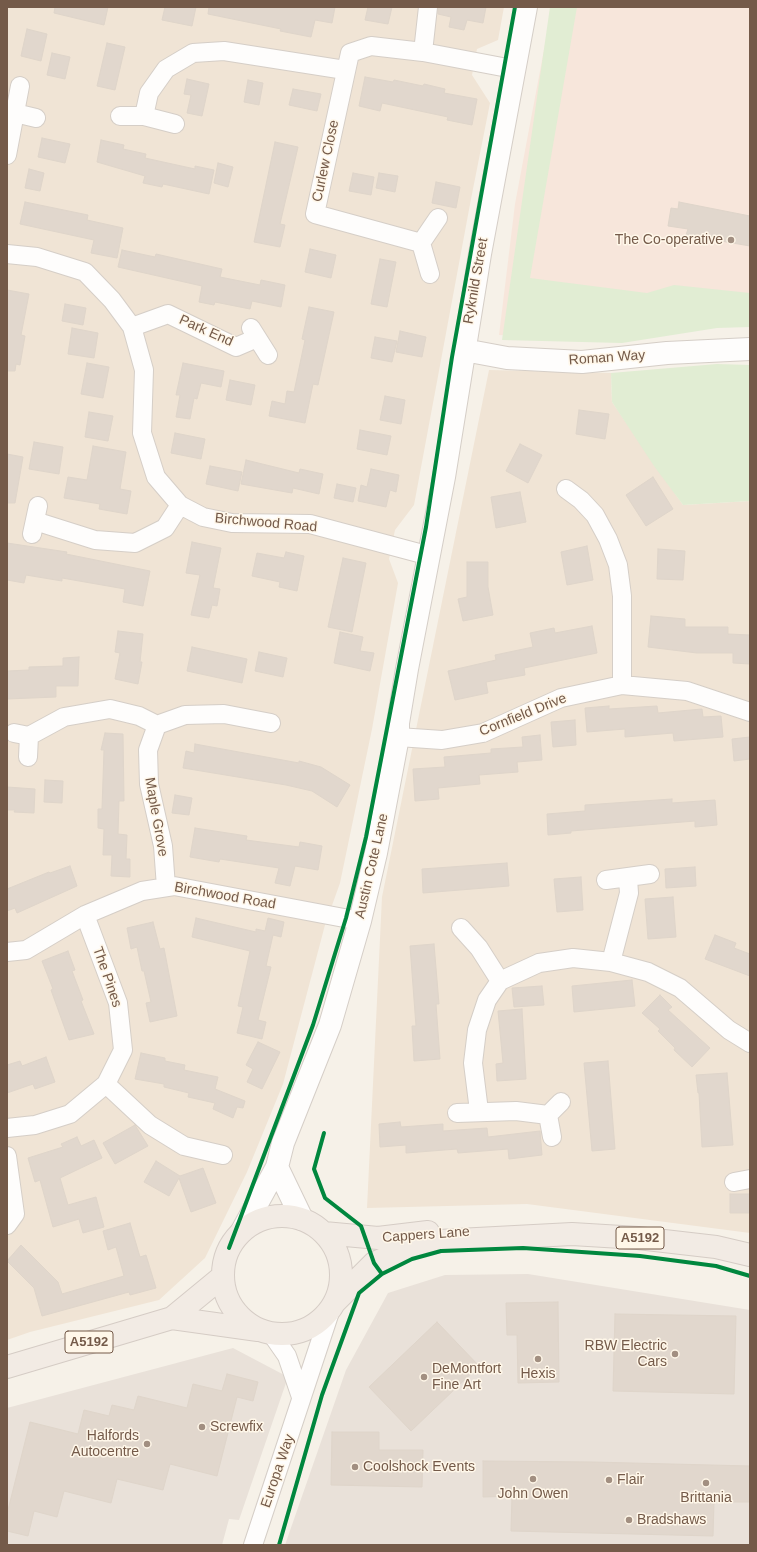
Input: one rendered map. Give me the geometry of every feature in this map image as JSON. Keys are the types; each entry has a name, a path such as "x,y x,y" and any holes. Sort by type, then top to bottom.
{"highway":[{"path":"286,1215 314,1224 324,1233 335,1248 341,1266 341,1285 332,1306 319,1321 304,1330 288,1334 268,1332 249,1324 235,1311 226,1294 223,1276 224,1262 229,1248 242,1231 255,1222 270,1217 286,1215"},
{"name":"Cappers Lane","path":"324,1233 378,1238 440,1231 498,1231 528,1235"},
{"name":"Cappers Lane","path":"332,1306 374,1263 411,1247 439,1241 528,1235 572,1234 638,1238 716,1248 750,1255"},
{"name":"A5192","path":"7,1367 172,1318 223,1276"},
{"name":"A5192","path":"172,1318 268,1332"}],"street":[{"path":"423,52 428,7"},
{"name":"Ryknild Street","path":"430,556 513,69 526,7"},
{"name":"Curlew Close","path":"421,243 315,214 345,70 350,53 371,46 423,52 513,69"},
{"path":"144,116 149,93 166,69 194,53 224,50 345,70"},
{"path":"7,155 20,86"},
{"path":"15,113 36,118"},
{"path":"120,116 144,116 176,124"},
{"path":"430,274 421,243 438,218"},
{"name":"Birchwood Road","path":"7,254 37,257 85,272 112,300 132,327 144,370 142,433 156,477 180,505 203,517 232,523 310,524 430,556"},
{"name":"Park End","path":"132,327 168,314 236,347 254,333 268,355"},
{"name":"Roman Way","path":"464,350 507,358 582,362 667,354 750,349"},
{"path":"566,489 585,496 608,539 618,565 622,596 622,685"},
{"path":"35,520 95,540 135,543 164,528 180,505"},
{"name":"Austin Cote Lane","path":"242,1231 277,1167 283,1143 330,1025 360,921 376,853 398,737 398,723 407,669 430,556"},
{"name":"Cornfield Drive","path":"398,737 442,740 483,733 562,698 622,685 687,691 750,712"},
{"path":"28,757 22,735 64,717 110,709 139,716 157,725 185,715 224,714 271,723"},
{"name":"Maple Grove","path":"157,725 148,750 148,784 163,846 166,887"},
{"path":"606,880 650,874"},
{"path":"611,962 629,893 628,878"},
{"name":"Birchwood Road","path":"7,952 26,950 85,915 142,891 174,886 360,921"},
{"name":"The Pines","path":"7,1128 34,1125 70,1114 106,1084 123,1050 118,1003 85,915"},
{"path":"461,928 484,942 500,981"},
{"path":"479,1111 473,1063 477,1030 487,1000 500,981 539,963 573,958 611,962 648,972 680,988 729,1030 750,1043"},
{"path":"106,1084 150,1125 184,1146 223,1155"},
{"path":"548,1115 561,1102"},
{"path":"457,1113 479,1111 516,1111 548,1115"},
{"path":"548,1115 552,1137"},
{"path":"7,1156 15,1214 7,1225"},
{"path":"277,1167 302,1219"},
{"name":"Europa Way","path":"253,1545 332,1306"},
{"path":"268,1332 287,1356 301,1397"}],"shaded area":[{"path":"7,7 504,7 498,40 477,49 472,75 490,103 414,505 395,530 389,559 398,583 372,729 340,883 325,925 283,1084 247,1172 205,1258 159,1300 30,1332 7,1340"},
{"path":"552,7 750,7 750,323 576,339 499,335 515,204"},
{"path":"489,370 611,373 612,402 683,505 750,501 750,1233 527,1204 367,1208 382,897"},
{"path":"528,1274 750,1310 750,1545 285,1545 346,1370 388,1293 445,1275"},
{"path":"233,1348 288,1377 239,1520 229,1519 222,1545 7,1545 7,1408"}],"green space":[{"path":"550,7 577,7 530,278 647,293 674,285 750,293 750,327 717,328 622,343 502,340"},
{"path":"717,364 750,365 750,501 683,505 654,466 612,402 611,373"}],"building":[{"path":"55,7 108,7 104,25 54,13"},
{"path":"165,7 196,7 192,26 162,20"},
{"path":"209,7 335,7 332,23 315,20 311,37 280,31 281,29 208,14"},
{"path":"368,7 392,7 388,24 365,20"},
{"path":"438,7 486,7 483,23 467,20 464,30 449,27 451,17 438,14"},
{"path":"27,29 47,34 41,61 21,56"},
{"path":"107,43 125,47 115,90 97,86"},
{"path":"52,53 70,57 65,79 47,75"},
{"path":"365,77 393,82 394,80 423,86 424,84 445,89 444,93 477,99 472,125 447,120 448,117 382,103 380,111 359,106"},
{"path":"187,79 209,84 202,116 187,113 191,95 184,94"},
{"path":"248,80 263,83 259,105 244,102"},
{"path":"293,89 321,94 317,111 289,105"},
{"path":"42,138 70,144 65,163 38,157"},
{"path":"101,140 124,145 123,149 146,154 145,158 195,169 195,166 214,170 209,194 163,184 162,187 143,183 145,176 97,162"},
{"path":"275,142 298,147 280,224 285,225 280,247 254,242"},
{"path":"218,163 233,167 228,187 214,183"},
{"path":"29,169 44,173 40,191 25,188"},
{"path":"353,173 374,177 371,195 349,191"},
{"path":"379,173 398,176 395,192 376,188"},
{"path":"436,182 460,187 456,208 432,203"},
{"path":"25,202 88,215 87,220 123,228 117,258 91,253 94,240 20,224"},
{"name":"The Co-operative","path":"679,202 750,216 750,246 686,235 688,229 668,226 671,208 678,209"},
{"path":"310,249 336,255 331,278 305,272"},
{"path":"122,250 155,257 156,254 222,269 220,277 260,285 261,280 285,285 281,307 252,301 250,309 215,302 214,305 199,302 202,286 118,267"},
{"path":"380,259 396,262 387,307 371,304"},
{"path":"7,290 29,294 21,335 25,336 20,365 16,364 15,371 7,371"},
{"path":"65,304 86,308 83,325 62,321"},
{"path":"309,307 334,312 318,385 313,384 305,423 269,416 272,401 285,404 287,391 294,392 305,340 302,339"},
{"path":"72,328 98,333 94,358 68,354"},
{"path":"400,331 426,337 422,357 396,352"},
{"path":"375,337 397,341 392,362 371,358"},
{"path":"87,363 109,367 103,398 81,394"},
{"path":"183,363 224,371 221,387 201,383 197,399 194,398 190,419 176,417 180,395 176,395"},
{"path":"230,380 255,385 251,405 226,400"},
{"path":"385,396 405,400 401,424 380,420"},
{"path":"579,410 609,414 605,439 576,434"},
{"path":"89,412 113,416 108,441 85,437"},
{"path":"360,430 391,436 387,455 357,449"},
{"path":"175,433 205,439 201,459 171,453"},
{"path":"34,442 63,447 59,474 29,469"},
{"path":"520,444 542,455 528,483 506,471"},
{"path":"93,446 126,452 120,489 131,491 127,514 99,509 100,504 64,498 68,477 87,480"},
{"path":"7,454 23,457 15,503 7,503"},
{"path":"246,460 299,473 300,469 323,474 319,494 293,488 292,493 241,484"},
{"path":"210,466 242,472 238,491 206,484"},
{"path":"371,469 399,475 396,492 390,490 386,507 358,501 361,485 367,487"},
{"path":"653,477 673,509 646,526 626,495"},
{"path":"337,484 356,488 353,502 334,498"},
{"path":"520,492 526,522 496,528 491,497"},
{"path":"192,542 221,548 213,588 220,589 217,606 212,605 209,618 191,615 200,575 186,573"},
{"path":"7,543 67,552 66,554 150,571 143,606 123,602 125,589 62,578 62,581 26,575 24,583 7,580"},
{"path":"587,546 593,580 567,585 561,552"},
{"path":"658,549 685,551 683,580 657,579"},
{"path":"286,552 304,556 297,591 279,587 280,582 252,576 257,553 284,558"},
{"path":"343,558 366,563 352,632 328,627"},
{"path":"467,562 488,562 488,587 493,615 463,621 458,599 467,597"},
{"path":"651,616 685,619 685,627 728,627 728,634 750,635 750,664 733,663 733,653 697,653 648,647"},
{"path":"592,626 597,653 524,668 525,675 486,682 488,693 455,700 448,671 496,660 495,655 533,647 530,633 554,628 555,633"},
{"path":"118,631 143,634 140,662 142,662 138,684 115,679 120,653 115,652"},
{"path":"340,632 363,637 360,651 374,653 370,671 334,663"},
{"path":"192,647 247,659 242,683 187,671"},
{"path":"259,652 287,658 283,677 255,671"},
{"path":"79,657 78,686 56,686 56,697 7,699 7,671 29,670 29,667 63,666 63,658"},
{"path":"609,706 609,709 657,706 658,713 702,709 703,717 721,716 723,737 674,741 673,733 625,737 625,729 587,732 585,708"},
{"path":"575,720 576,745 553,747 551,722"},
{"path":"105,733 123,734 124,801 119,801 118,834 127,835 126,859 130,859 130,877 111,876 112,855 103,855 104,829 98,828 98,809 102,809 104,750 101,750"},
{"path":"540,735 542,760 517,762 518,772 479,775 480,784 438,788 439,799 415,801 413,769 445,767 444,757 491,753 491,749 523,747 522,737"},
{"path":"750,737 750,759 734,761 732,739"},
{"path":"195,744 299,763 299,761 321,767 350,785 337,807 312,791 286,785 183,768 186,751 194,753"},
{"path":"45,780 63,781 62,803 44,802"},
{"path":"7,787 35,789 34,813 14,812 15,810 7,810"},
{"path":"175,795 192,798 189,815 172,813"},
{"path":"672,799 672,803 715,800 717,825 695,827 695,821 571,831 571,833 548,835 547,814 585,811 585,805"},
{"path":"195,828 247,836 246,840 299,847 300,842 322,846 318,870 295,866 290,886 275,883 279,868 220,859 219,862 190,857"},
{"path":"507,863 509,886 423,893 422,869"},
{"path":"70,866 77,886 17,913 15,908 7,911 7,889 49,872 50,873"},
{"path":"695,867 696,886 666,888 665,869"},
{"path":"581,877 583,910 557,912 554,879"},
{"path":"673,897 676,937 648,939 645,899"},
{"path":"196,918 256,932 256,929 265,931 268,918 284,922 281,937 273,935 266,966 271,967 258,1020 266,1022 262,1039 237,1033 243,1007 238,1006 250,951 192,937"},
{"path":"153,922 160,949 164,948 177,1016 150,1022 146,1003 151,1002 144,971 142,971 137,947 131,949 127,928"},
{"path":"715,935 736,943 734,948 750,954 750,976 705,959"},
{"path":"434,944 439,1004 436,1004 440,1059 414,1061 412,1026 416,1026 410,946"},
{"path":"68,951 75,970 72,971 83,1000 81,1001 94,1034 69,1040 51,990 53,989 42,961"},
{"path":"632,980 635,1006 574,1012 572,986"},
{"path":"542,986 544,1005 514,1007 512,988"},
{"path":"660,995 672,1007 668,1010 710,1048 692,1067 674,1050 675,1048 658,1031 660,1029 642,1013"},
{"path":"522,1009 526,1079 497,1081 496,1064 503,1063 498,1011"},
{"path":"258,1042 280,1052 262,1089 247,1082 253,1069 246,1065"},
{"path":"141,1053 165,1058 165,1061 185,1065 184,1070 218,1077 215,1089 245,1101 243,1108 237,1107 233,1118 213,1109 215,1103 188,1097 189,1093 164,1087 164,1084 135,1079"},
{"path":"46,1057 55,1082 35,1089 33,1084 7,1093 7,1065 20,1061 22,1066"},
{"path":"608,1061 615,1149 592,1151 584,1063"},
{"path":"727,1073 733,1145 702,1147 699,1093 696,1075"},
{"path":"400,1122 401,1127 443,1124 443,1131 487,1128 488,1137 540,1131 542,1155 509,1159 508,1149 458,1153 457,1149 406,1153 406,1145 380,1147 379,1124"},
{"path":"135,1125 148,1146 115,1164 103,1143"},
{"path":"77,1137 81,1146 94,1140 102,1158 60,1178 68,1205 96,1197 104,1227 83,1233 79,1219 53,1227 40,1180 35,1182 28,1158 63,1147 61,1144"},
{"path":"156,1161 180,1176 203,1168 216,1203 191,1212 179,1178 169,1196 144,1182"},
{"path":"730,1194 750,1194 750,1213 730,1213"},
{"path":"130,1223 140,1257 146,1255 156,1288 130,1295 129,1292 42,1316 34,1288 7,1261 21,1245 58,1282 62,1294 124,1276 116,1247 108,1250 103,1231"},
{"name":"Hexis","path":"558,1302 559,1382 518,1383 517,1335 507,1335 506,1303"},
{"name":"RBW Electric Cars","path":"615,1314 736,1316 734,1394 613,1391"},
{"name":"DeMontfort Fine Art","path":"437,1322 479,1366 411,1431 369,1387"},
{"path":"227,1374 258,1382 253,1401 237,1397 217,1476 170,1464 163,1490 117,1479 111,1503 64,1491 57,1517 34,1511 28,1536 7,1531 7,1514 30,1422 78,1434 84,1410 109,1416 112,1405 134,1410 138,1396 187,1408 193,1384 222,1391"},
{"name":"Coolshock Events","path":"332,1432 379,1432 379,1450 423,1450 422,1487 331,1485"},
{"path":"483,1461 750,1466 750,1502 714,1502 713,1536 511,1531 512,1496 483,1497"}],"cycle path":[{"path":"229,1248 313,1025 346,918 366,837 426,527 452,357 515,7"},
{"path":"324,1133 314,1169 325,1198 361,1226 374,1263 382,1274"},
{"path":"279,1545 322,1395 359,1293 382,1274 412,1259 441,1251 523,1248 640,1256 716,1266 750,1276"}],"place":[{"name":"The Co-operative","path":"731,240"},
{"name":"RBW Electric Cars","path":"675,1354"},
{"name":"Hexis","path":"538,1359"},
{"name":"DeMontfort Fine Art","path":"424,1377"},
{"name":"Screwfix","path":"202,1427"},
{"name":"Halfords Autocentre","path":"147,1444"},
{"name":"Coolshock Events","path":"355,1467"},
{"name":"John Owen","path":"533,1479"},
{"name":"Flair","path":"609,1480"},
{"name":"Brittania","path":"706,1483"},
{"name":"Bradshaws","path":"629,1520"}]}
